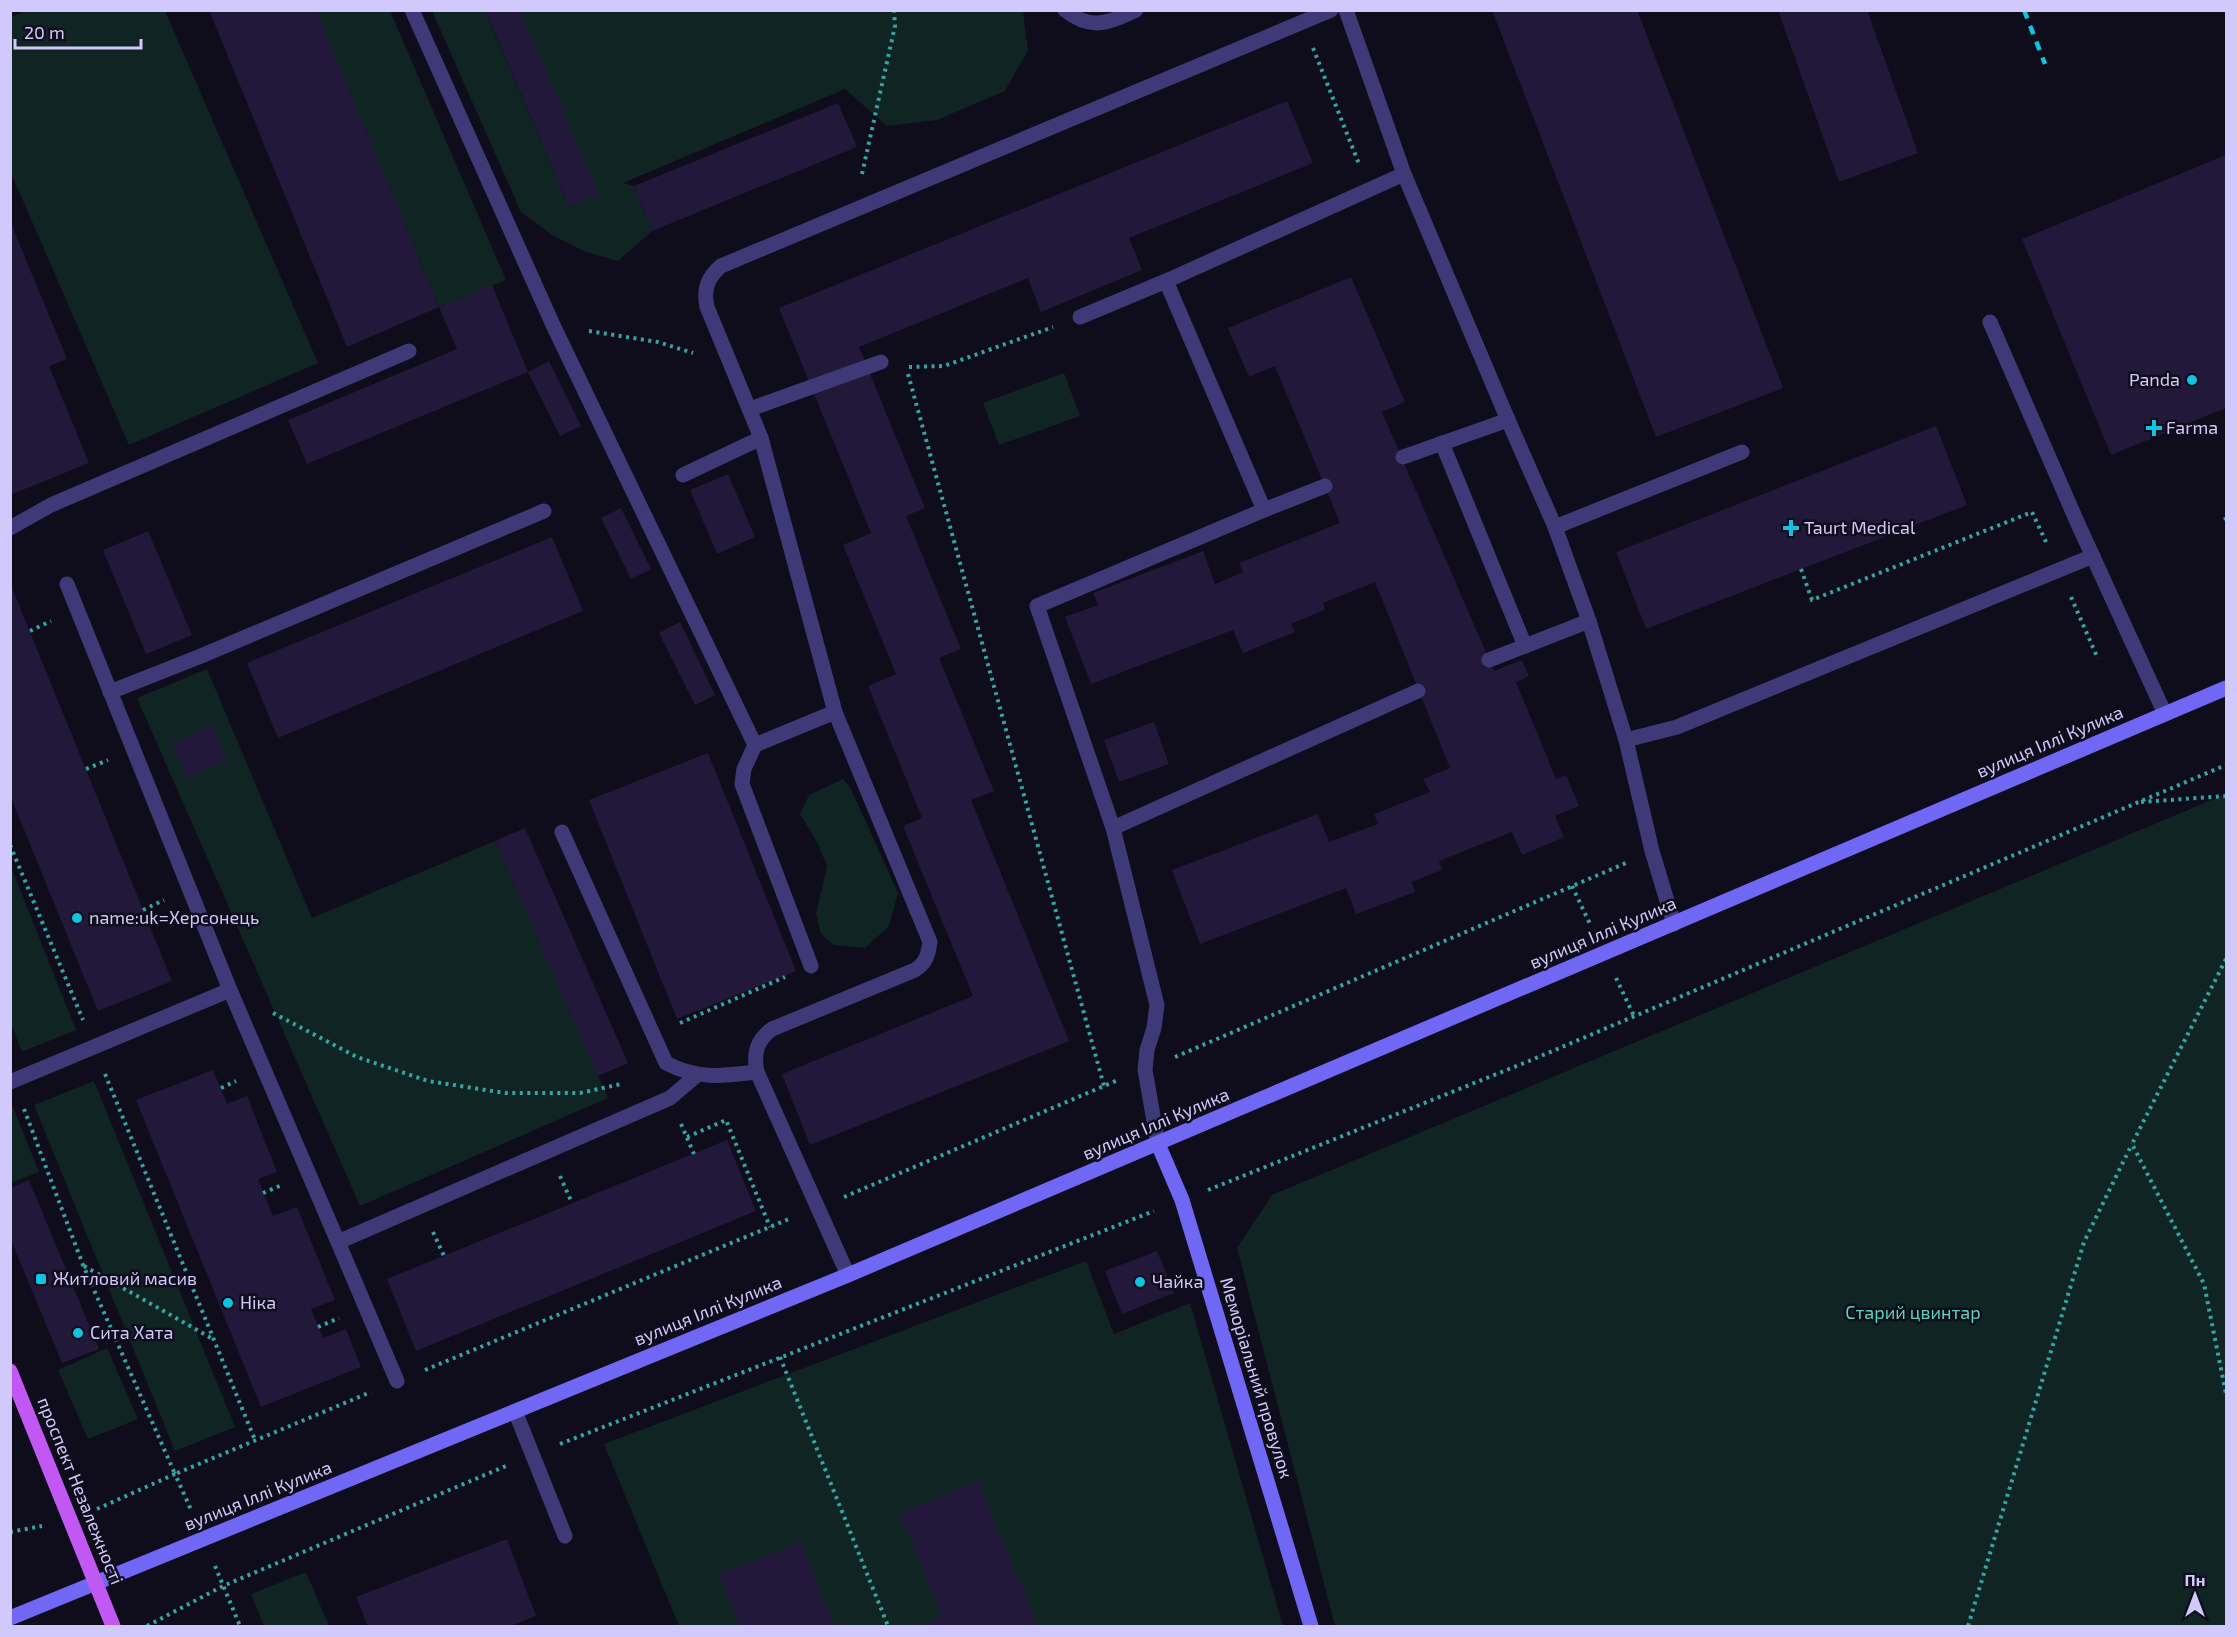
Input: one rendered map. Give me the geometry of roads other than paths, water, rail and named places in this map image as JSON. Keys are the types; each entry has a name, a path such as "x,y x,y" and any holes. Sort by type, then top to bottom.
{"main road":[{"name":"проспект Незалежності","path":"10,1371 113,1626"}],"street":[{"path":"412,10 553,325 754,745"},
{"path":"1065,10 1076,20 1093,24 1111,22 1136,10"},
{"path":"848,1275 757,1072 754,1059 762,1037 772,1029 915,970 924,964 930,942 835,712 761,438 704,296 710,275 721,266 1331,10"},
{"path":"1346,10 1404,174 1555,527 1589,621 1626,740 1652,851 1674,924"},
{"path":"1080,317 1404,174"},
{"path":"1166,281 1264,510"},
{"path":"1989,322 2092,556 2165,714"},
{"path":"10,528 62,500 409,351"},
{"path":"750,409 881,362"},
{"path":"1403,457 1508,420"},
{"path":"683,475 761,438"},
{"path":"1442,443 1525,646"},
{"path":"1555,527 1742,452"},
{"path":"1158,1144 1146,1070 1147,1050 1154,1028 1156,1005 1113,828 1037,606 1325,486"},
{"path":"110,692 212,652 544,511"},
{"path":"1626,740 1677,727 2092,556"},
{"path":"68,584 230,990 397,1382"},
{"path":"1489,660 1589,621"},
{"name":"вулиця Іллі Кулика","path":"10,1618 848,1275 2226,688"},
{"path":"1113,828 1418,691"},
{"path":"811,966 742,784 744,769 754,745 835,712"},
{"path":"562,832 666,1063 697,1075 719,1076 757,1072"},
{"path":"12,1081 230,990"},
{"path":"338,1242 670,1098 697,1075"},
{"name":"Меморіальний провулок","path":"1158,1144 1182,1200 1311,1626"},
{"path":"515,1411 565,1536"}],"railway":[{"path":"2024,10 2045,64"}],"place":[{"name":"Panda","path":"2192,380"},
{"name":"Farma","path":"2154,428"},
{"name":"Taurt Medical","path":"1791,528"},
{"name":"name:uk=Херсонець","path":"77,918"},
{"name":"Житловий масив","path":"41,1279"},
{"name":"Чайка","path":"1140,1282"},
{"name":"Ніка","path":"228,1303"},
{"name":"Сита Хата","path":"78,1333"}],"park label":[{"name":"Старий цвинтар","path":"1913,1313"}]}
